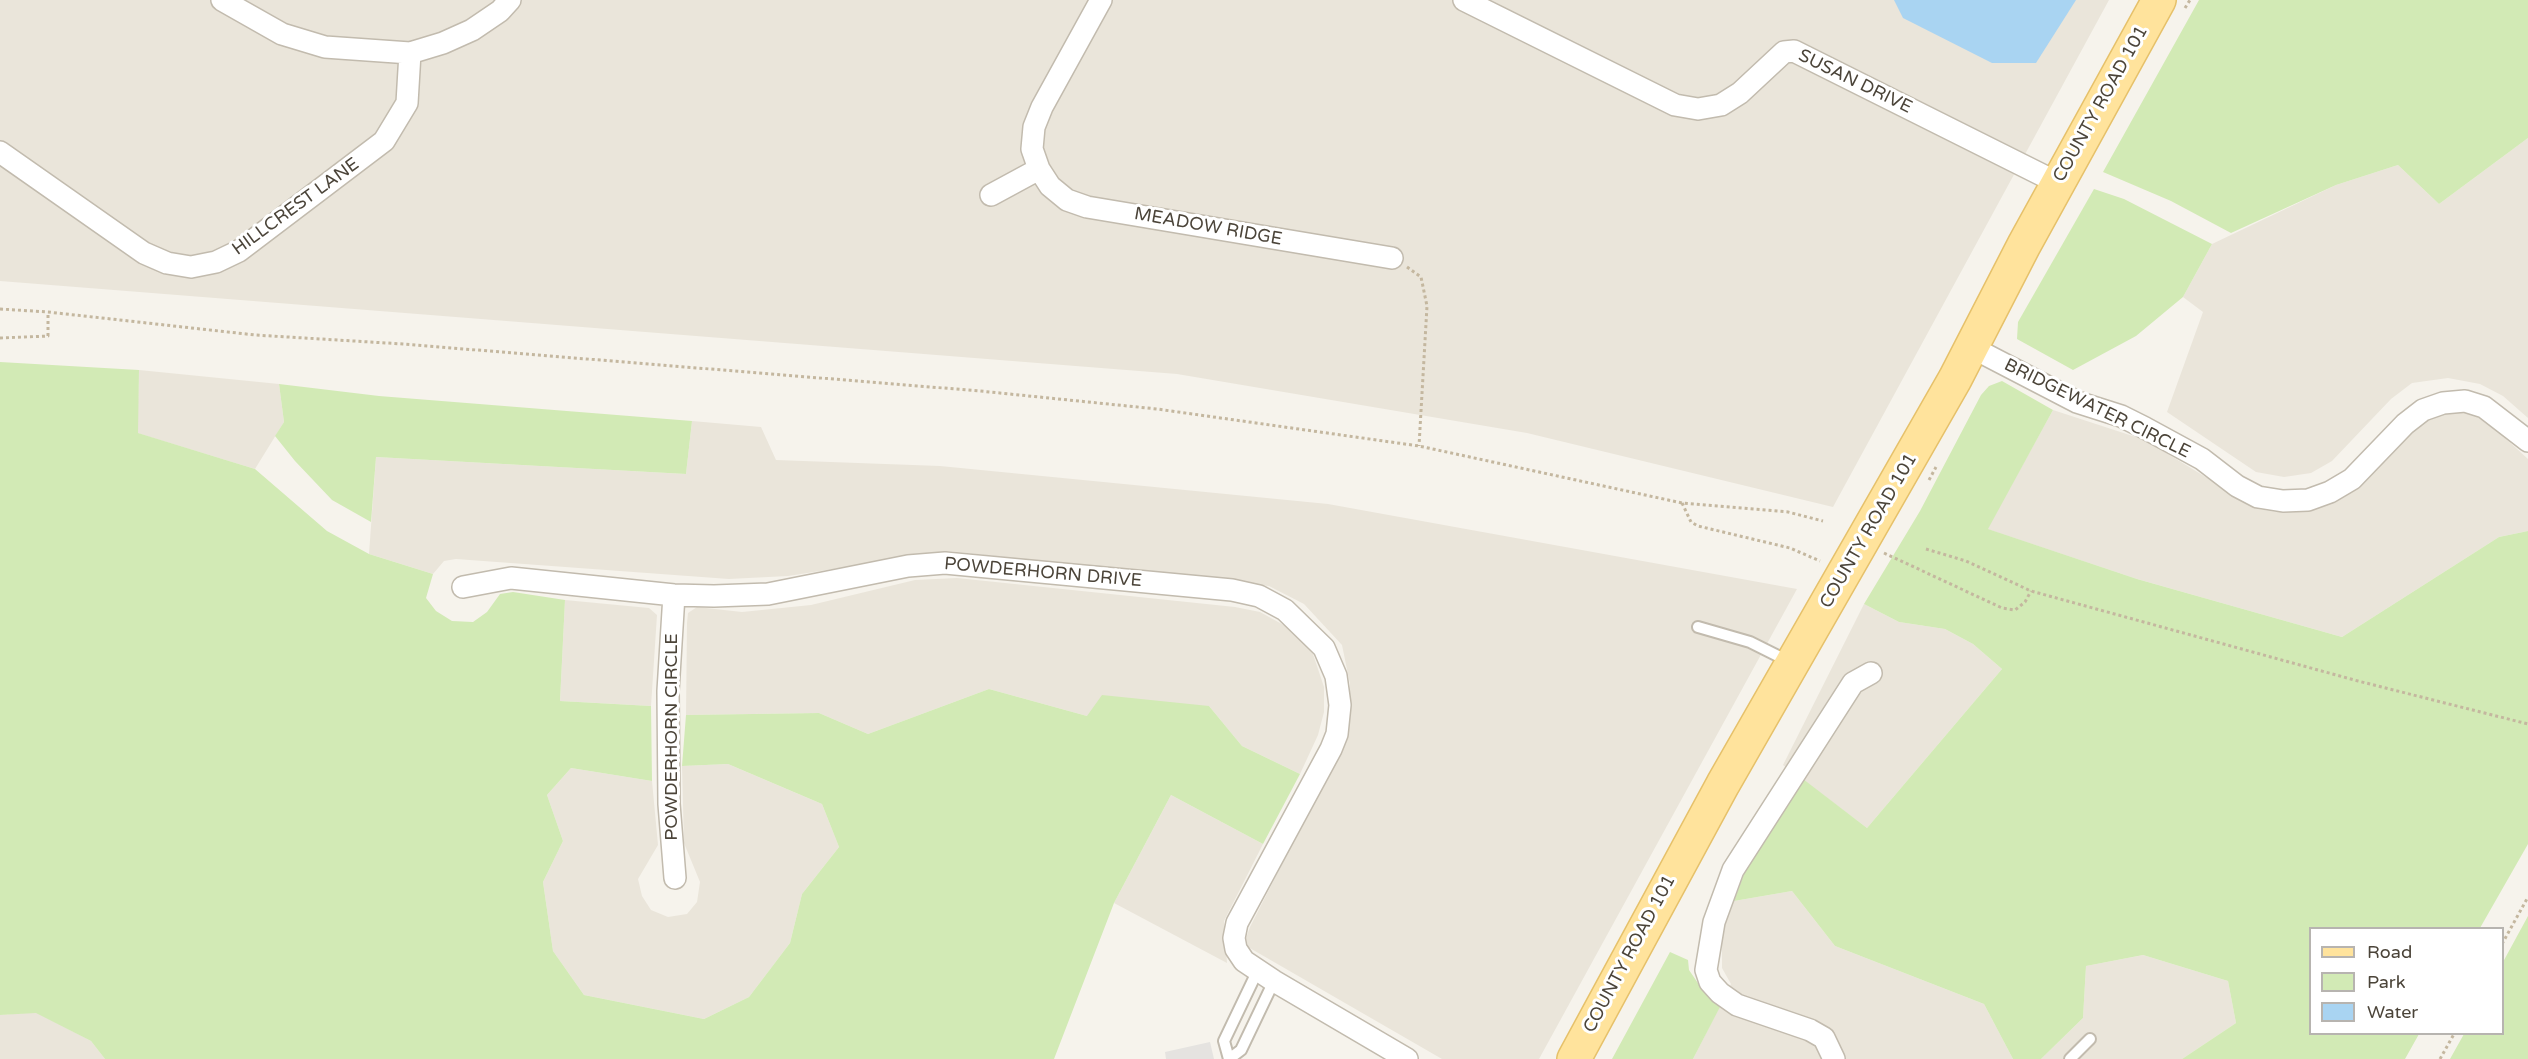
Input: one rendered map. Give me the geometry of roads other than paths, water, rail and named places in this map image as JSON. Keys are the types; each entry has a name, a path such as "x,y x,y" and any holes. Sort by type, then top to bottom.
{"main road":[{"name":"COUNTY ROAD 101","path":"1574,1059 1638,937 1971,348 2058,183 2159,0"}],"street":[{"path":"222,0 282,34 325,47 410,53 443,44 472,30 500,11 510,0"},
{"path":"991,195 1039,169 1032,149 1034,127 1042,107 1101,0"},
{"name":"SUSAN DRIVE","path":"1464,0 1676,105 1698,109 1721,105 1740,93 1784,52 1794,51 2058,183"},
{"name":"HILLCREST LANE","path":"0,152 144,253 167,263 191,267 216,262 239,250 384,141 406,103 410,53"},
{"name":"MEADOW RIDGE","path":"1039,169 1050,186 1068,200 1087,207 1392,258"},
{"name":"BRIDGEWATER CIRCLE","path":"1971,348 2078,402 2121,416 2145,428 2202,459 2237,486 2259,497 2283,501 2308,500 2330,492 2352,479 2405,424 2423,410 2443,403 2465,401 2484,407 2528,441"},
{"name":"POWDERHORN DRIVE","path":"463,587 512,578 674,595 768,594 908,566 945,563 1232,590 1268,601 1284,610 1306,628 1324,648 1332,667 1340,705 1337,734 1331,749 1237,922 1234,938 1236,949 1244,961 1266,976 1407,1059"},
{"name":"POWDERHORN CIRCLE","path":"674,595 668,692 669,804 675,878"},
{"path":"1834,1059 1824,1038 1737,1005 1720,993 1710,982 1706,970 1708,948 1714,922 1733,870 1853,683 1871,673"}],"lane":[{"path":"1698,627 1750,642 1793,663"},
{"path":"1266,976 1241,1050 1229,1059 1224,1041 1266,976"},
{"path":"2070,1059 2090,1039"}],"water":[{"path":"1894,0 2076,0 2036,63 1992,63 1903,18"}]}
